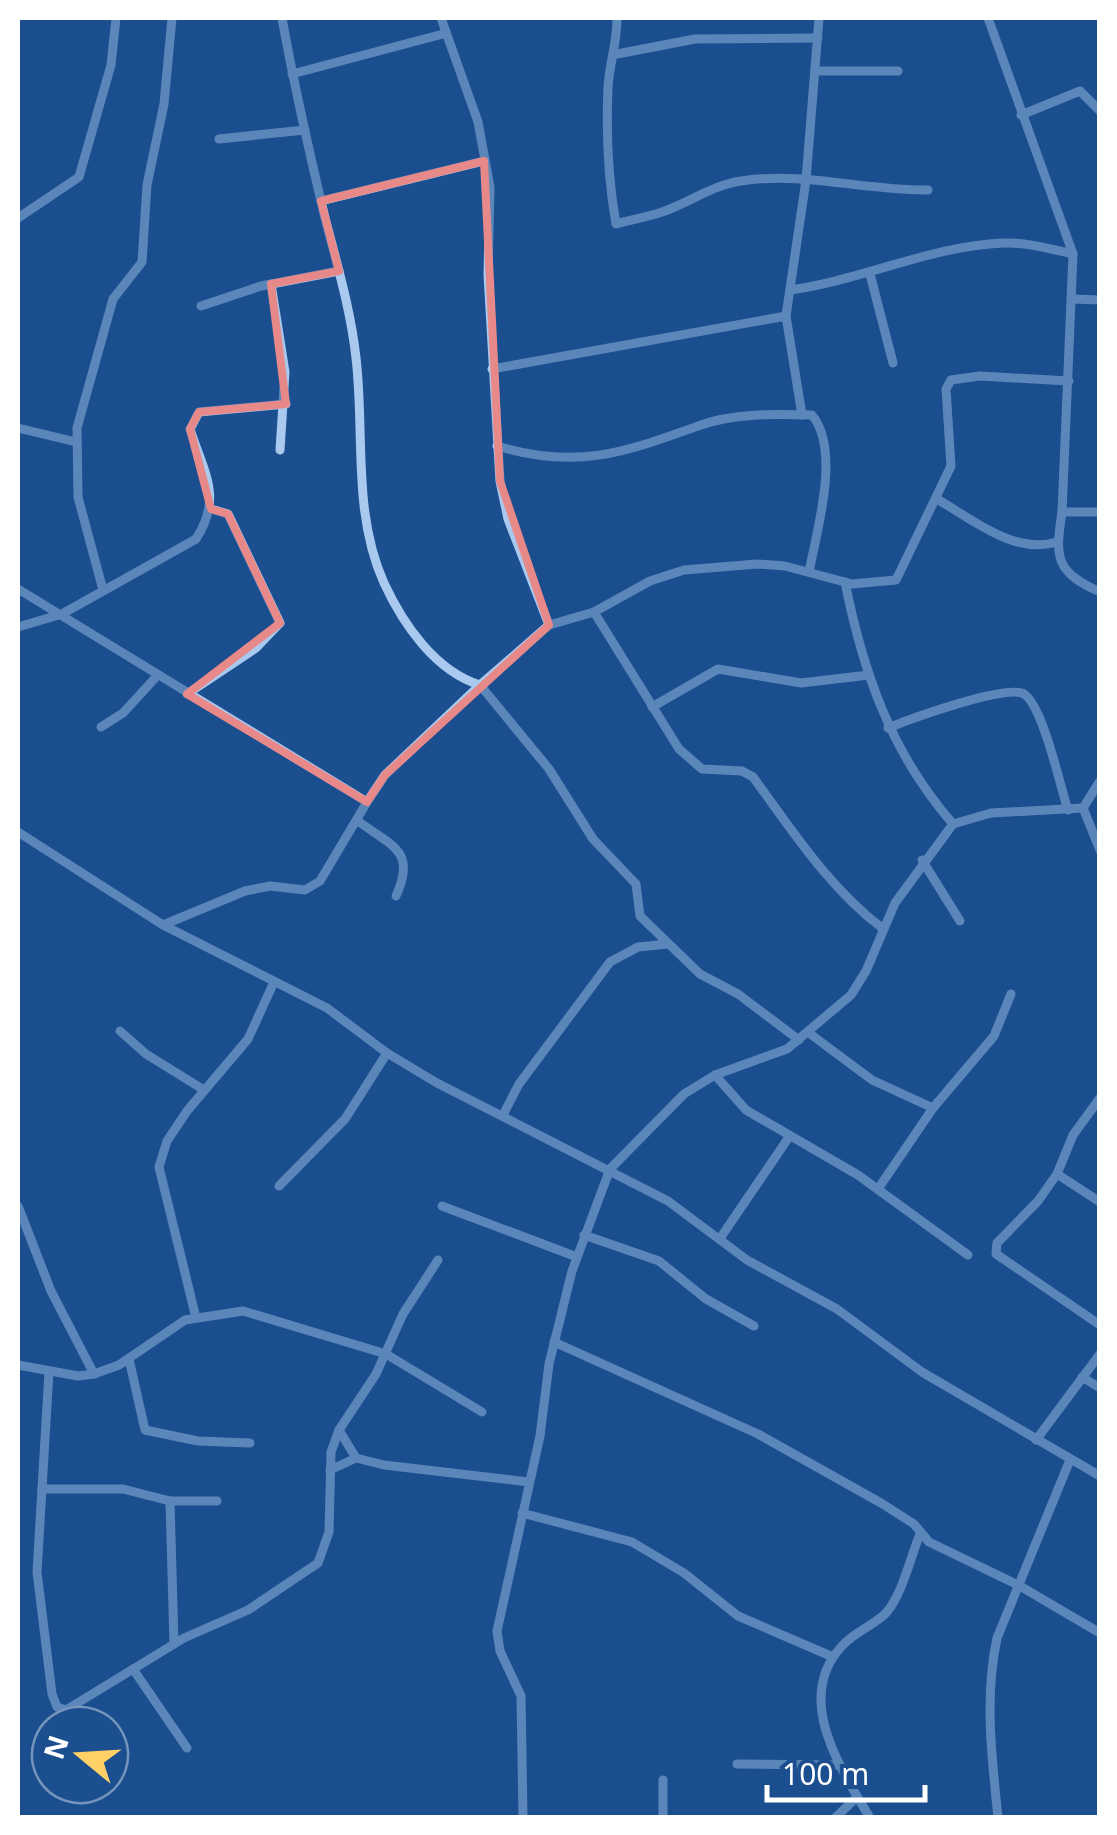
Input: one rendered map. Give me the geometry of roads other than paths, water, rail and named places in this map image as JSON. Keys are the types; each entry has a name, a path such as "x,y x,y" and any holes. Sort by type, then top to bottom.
{"street":[{"path":"18,218 79,177 111,65 116,18"},
{"path":"103,590 78,497 76,442 81,410 94,380 113,299 142,262 146,185 167,90 172,18"},
{"path":"282,18 356,358 360,464 370,543 384,584 426,649 452,672 480,685 549,769 594,839 636,884 640,916 648,925 700,974 738,994 799,1040"},
{"path":"441,18 443,34 478,122 490,188 492,370 497,446 508,519 549,626"},
{"path":"616,18 617,54 608,83 616,224 662,212 708,190 740,181 806,180 886,191 928,190"},
{"path":"802,415 786,316 806,180 819,18"},
{"path":"988,18 1073,254 1062,512 1057,542 1060,562 1068,576 1100,592"},
{"path":"292,74 443,34"},
{"path":"617,54 695,39 818,38"},
{"path":"816,71 898,71"},
{"path":"1021,115 1080,91 1100,111"},
{"path":"219,139 305,130"},
{"path":"321,201 484,160"},
{"path":"790,290 870,274 969,246 1008,242 1073,254"},
{"path":"201,306 271,284 339,272"},
{"path":"870,274 894,363"},
{"path":"271,284 286,404 280,450"},
{"path":"1073,299 1100,300"},
{"path":"492,370 786,316"},
{"path":"163,925 245,891 270,886 305,890 320,881 385,775 549,626 594,612 650,581 724,563 809,572 844,582 878,585 896,580 951,466 946,389 951,380 962,376 1069,381"},
{"path":"18,627 62,614 196,539 213,497 190,429 199,412 286,404"},
{"path":"497,446 532,456 571,460 653,444 699,425 812,415 822,426 826,448 823,498 809,572"},
{"path":"18,428 76,442"},
{"path":"938,499 1004,537 1042,546 1057,542"},
{"path":"186,694 256,648 280,623 228,514 210,509"},
{"path":"1062,512 1100,512"},
{"path":"844,582 888,728 922,789 952,824"},
{"path":"18,589 366,802"},
{"path":"594,612 652,707 692,763 702,770 742,771 753,777 816,861 859,910 882,928"},
{"path":"652,707 718,668 801,683 869,675"},
{"path":"101,727 123,713 157,676"},
{"path":"888,728 946,707 1016,691 1027,696 1037,712 1068,810"},
{"path":"1083,808 1100,780"},
{"path":"523,1818 521,1696 500,1651 497,1631 554,1342 584,1235 610,1169 684,1094 716,1075 763,1060 799,1040 851,994 866,971 882,928 922,860 952,824 991,814 1083,808"},
{"path":"1083,808 1100,850"},
{"path":"358,821 396,847 404,860 405,876 396,896"},
{"path":"18,832 163,925 327,1008 387,1053 610,1169 721,1237 746,1260 801,1286 922,1372 1100,1476"},
{"path":"922,860 960,920"},
{"path":"638,947 648,925"},
{"path":"502,1115 610,962 638,947 668,944"},
{"path":"196,1318 159,1167 167,1141 204,1090 248,1040 274,982"},
{"path":"878,1189 933,1108 994,1036 1012,994"},
{"path":"120,1032 204,1090"},
{"path":"809,1033 872,1080 933,1108"},
{"path":"279,1186 345,1118 387,1053"},
{"path":"716,1075 746,1110 878,1189 968,1255"},
{"path":"1100,1098 1073,1136 1057,1174 997,1243 996,1254 1100,1325"},
{"path":"721,1237 790,1136"},
{"path":"1057,1174 1100,1202"},
{"path":"18,1206 51,1291 94,1374"},
{"path":"442,1206 577,1258"},
{"path":"584,1235 658,1261 706,1299 754,1326"},
{"path":"74,1705 174,1644 248,1610 318,1563 329,1532 330,1470 339,1430 386,1354 403,1314 438,1260"},
{"path":"18,1365 49,1372 94,1374 129,1358 185,1320 243,1311 386,1354 482,1412"},
{"path":"554,1342 758,1434 881,1503 914,1524 920,1534 970,1565 1018,1585 1100,1633"},
{"path":"1036,1440 1100,1354"},
{"path":"129,1358 145,1430 198,1441 250,1443"},
{"path":"49,1372 37,1572 44,1652 57,1705"},
{"path":"1082,1377 1100,1388"},
{"path":"339,1430 356,1458"},
{"path":"330,1470 356,1458 529,1482"},
{"path":"998,1818 990,1757 990,1668 1018,1585 1070,1460"},
{"path":"42,1488 122,1489 170,1501 217,1502"},
{"path":"170,1501 174,1644"},
{"path":"522,1513 632,1542 684,1573 738,1616 833,1657"},
{"path":"870,1818 840,1765 823,1724 821,1701 833,1657 844,1643 885,1614 920,1534"},
{"path":"133,1669 187,1748"},
{"path":"737,1764 840,1765"},
{"path":"663,1780 663,1818"},
{"path":"835,1818 858,1797"}]}
